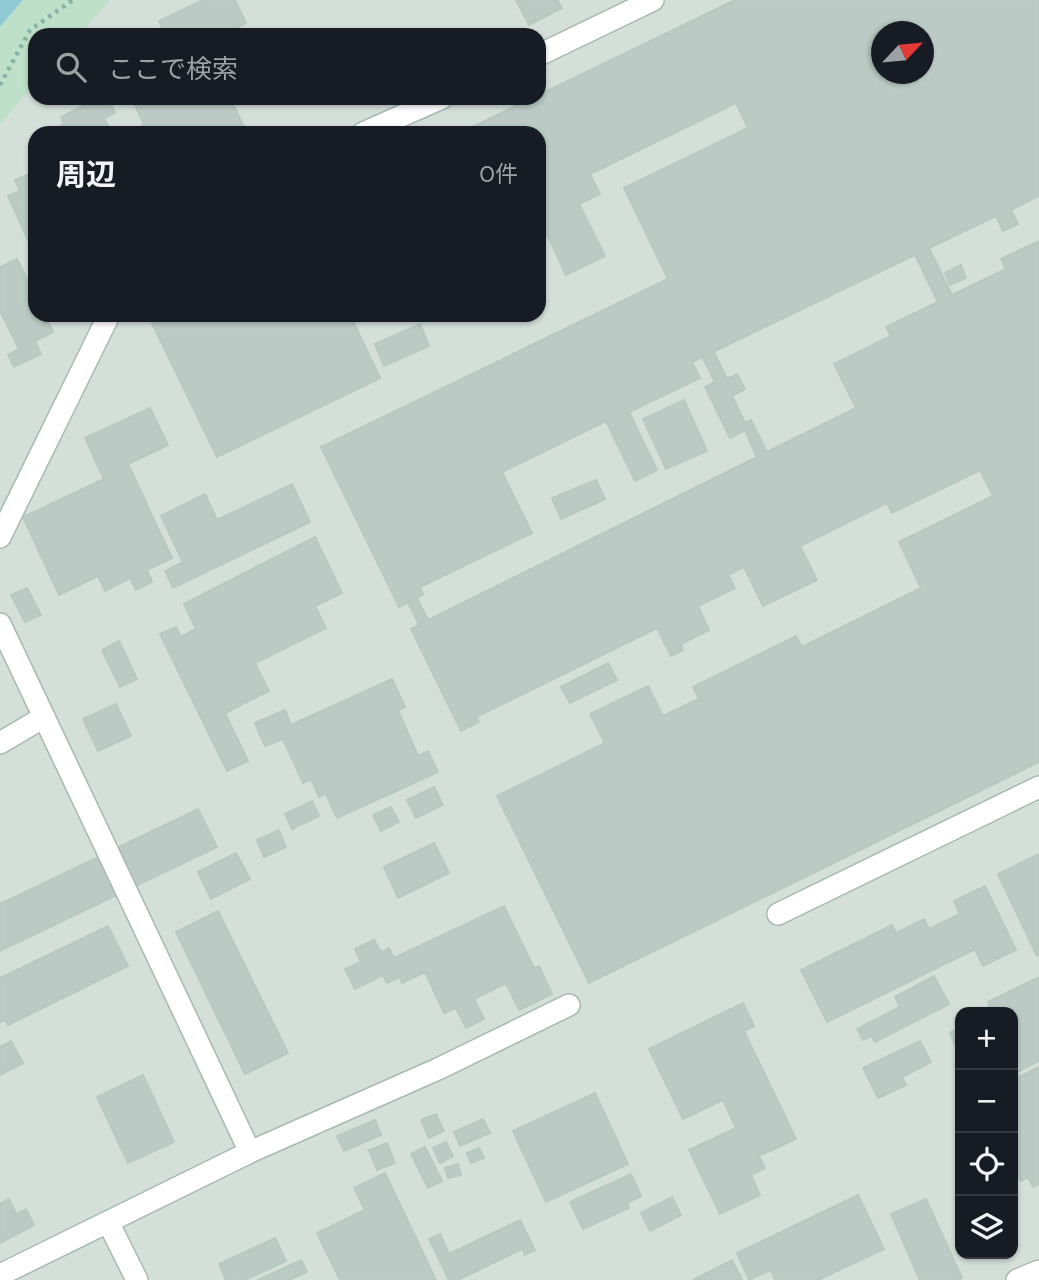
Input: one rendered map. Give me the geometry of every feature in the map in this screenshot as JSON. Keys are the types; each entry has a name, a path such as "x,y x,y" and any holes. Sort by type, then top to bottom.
{"lane":[{"path":"546,52 653,0"},
{"path":"379,126 426,105"},
{"path":"0,537 106,322"},
{"path":"0,624 250,1152"},
{"path":"0,743 44,717"},
{"path":"778,914 1039,787"},
{"path":"0,1275 109,1224 250,1152 439,1069 569,1005"},
{"path":"109,1224 137,1280"},
{"path":"1017,1280 1039,1270"}],"path":[{"path":"33,28 73,0"},
{"path":"1,83 28,34"}],"shaded area":[{"path":"105,0 1039,0 1039,1280 0,1280 0,117 28,86 28,105 546,105 546,28 80,28"}],"green space":[{"path":"23,0 110,0 85,28 28,28 28,92 0,124 0,27"}],"water":[{"path":"0,0 23,0 0,27"}],"building":[{"path":"203,0 235,0 246,23 236,28 162,28 159,21"},
{"path":"516,0 557,0 562,8 529,25"},
{"path":"735,0 1039,0 1039,196 1011,210 1018,224 1003,231 996,216 692,362 700,378 629,412 657,470 635,481 606,421 502,472 532,533 420,587 423,595 399,607 321,447 668,279 624,188 748,128 736,103 590,174 600,194 579,204 605,256 566,275 546,232 546,126 474,126 518,105 546,105 546,92"},
{"path":"85,105 111,105 115,113 104,118 108,126 60,126 64,124 61,117"},
{"path":"135,105 233,105 244,126 142,126 144,125"},
{"path":"28,175 28,240 8,196 20,191 15,180"},
{"path":"1039,241 1039,762 589,983 497,796 605,743 590,714 648,686 663,716 699,699 693,687 796,636 802,647 921,588 899,542 993,496 980,470 892,513 887,503 800,546 817,580 763,606 744,567 728,575 735,588 698,606 709,630 681,644 683,650 671,656 657,628 476,717 479,722 461,731 411,629 419,625 408,602 417,598 428,620 757,457 745,430 730,438 705,387 715,382 703,358 714,352 727,379 737,374 745,389 732,396 745,423 751,420 767,452 856,408 834,364 891,336 886,327 938,302 915,255 929,248 952,295 1006,269 1001,259"},
{"path":"17,259 28,281 28,322 48,322 53,332 35,341 41,354 14,367 8,355 19,349 0,311 0,267"},
{"path":"961,265 966,278 950,285 945,273"},
{"path":"151,322 353,322 380,378 217,457"},
{"path":"420,324 429,346 384,366 375,344"},
{"path":"684,400 707,451 666,469 643,419"},
{"path":"150,408 168,445 128,464 172,558 147,570 152,582 136,590 130,578 105,591 98,576 59,595 23,517 104,479 85,438"},
{"path":"596,480 605,499 561,519 552,498"},
{"path":"292,484 310,522 173,588 165,571 183,562 161,516 205,494 217,520"},
{"path":"315,537 342,593 315,606 326,628 255,663 269,691 225,713 248,761 227,771 160,634 176,627 181,637 196,629 184,604"},
{"path":"27,588 41,615 25,622 11,595"},
{"path":"119,641 137,679 120,687 102,650"},
{"path":"608,663 617,680 570,703 561,687"},
{"path":"392,679 405,707 398,710 418,756 428,751 438,772 337,818 326,794 319,797 311,779 303,783 283,739 265,746 255,723 285,710 291,725"},
{"path":"116,704 131,736 98,751 83,719"},
{"path":"434,787 443,805 416,818 407,800"},
{"path":"312,801 319,816 292,829 285,814"},
{"path":"391,807 399,822 381,831 373,815"},
{"path":"198,809 217,847 0,951 0,904"},
{"path":"279,830 286,847 264,857 257,840"},
{"path":"434,843 449,873 398,898 384,867"},
{"path":"236,853 250,879 211,899 198,872"},
{"path":"1039,854 1039,955 1037,956 998,874"},
{"path":"985,886 1016,950 983,966 975,949 827,1022 801,970 892,925 896,933 924,919 929,929 960,914 954,901"},
{"path":"504,906 534,968 539,966 552,994 519,1010 506,983 474,999 484,1019 466,1028 456,1008 444,1013 425,972 402,983 400,977 387,983 383,975 355,989 345,969 361,962 355,949 374,940 381,952 389,948 394,958"},
{"path":"218,911 288,1053 245,1074 176,932"},
{"path":"108,926 128,966 8,1025 5,1020 0,1022 0,978"},
{"path":"934,976 949,1004 875,1042 871,1036 863,1040 857,1029 900,1007 895,997"},
{"path":"1039,977 1039,1061 1018,1072 1018,1007 990,1007 988,1002"},
{"path":"743,1003 754,1026 744,1031 796,1139 759,1156 765,1168 751,1175 760,1195 720,1214 689,1150 736,1128 723,1100 683,1119 649,1049"},
{"path":"955,1030 955,1044 950,1033"},
{"path":"11,1041 23,1063 0,1075 0,1047"},
{"path":"920,1041 931,1062 902,1077 906,1085 878,1098 863,1068"},
{"path":"1039,1067 1039,1184 1033,1187 1028,1177 1021,1181 1018,1175 1018,1078"},
{"path":"143,1075 174,1142 128,1163 97,1097"},
{"path":"595,1093 628,1164 546,1202 513,1131"},
{"path":"436,1114 444,1131 429,1138 421,1120"},
{"path":"483,1119 490,1133 460,1146 454,1132"},
{"path":"375,1120 381,1135 344,1151 337,1136"},
{"path":"446,1142 453,1156 440,1163 433,1148"},
{"path":"387,1143 395,1163 377,1170 369,1150"},
{"path":"425,1147 442,1181 428,1188 411,1154"},
{"path":"479,1148 484,1158 471,1163 467,1153"},
{"path":"458,1164 461,1175 448,1178 445,1168"},
{"path":"385,1173 436,1280 340,1280 317,1233 365,1210 354,1188"},
{"path":"631,1174 641,1196 627,1203 629,1208 583,1229 570,1202"},
{"path":"858,1195 884,1249 818,1280 775,1280 771,1270 749,1280 737,1253"},
{"path":"672,1197 681,1215 650,1231 641,1213"},
{"path":"9,1199 16,1214 26,1209 34,1225 0,1243 0,1204"},
{"path":"926,1199 962,1278 958,1280 920,1280 891,1214"},
{"path":"520,1220 535,1250 525,1255 522,1249 458,1280 449,1280 429,1239 440,1234 449,1254"},
{"path":"275,1238 286,1261 245,1280 226,1280 219,1264"},
{"path":"301,1260 307,1272 289,1280 258,1280"},
{"path":"732,1260 742,1280 693,1280"}]}
